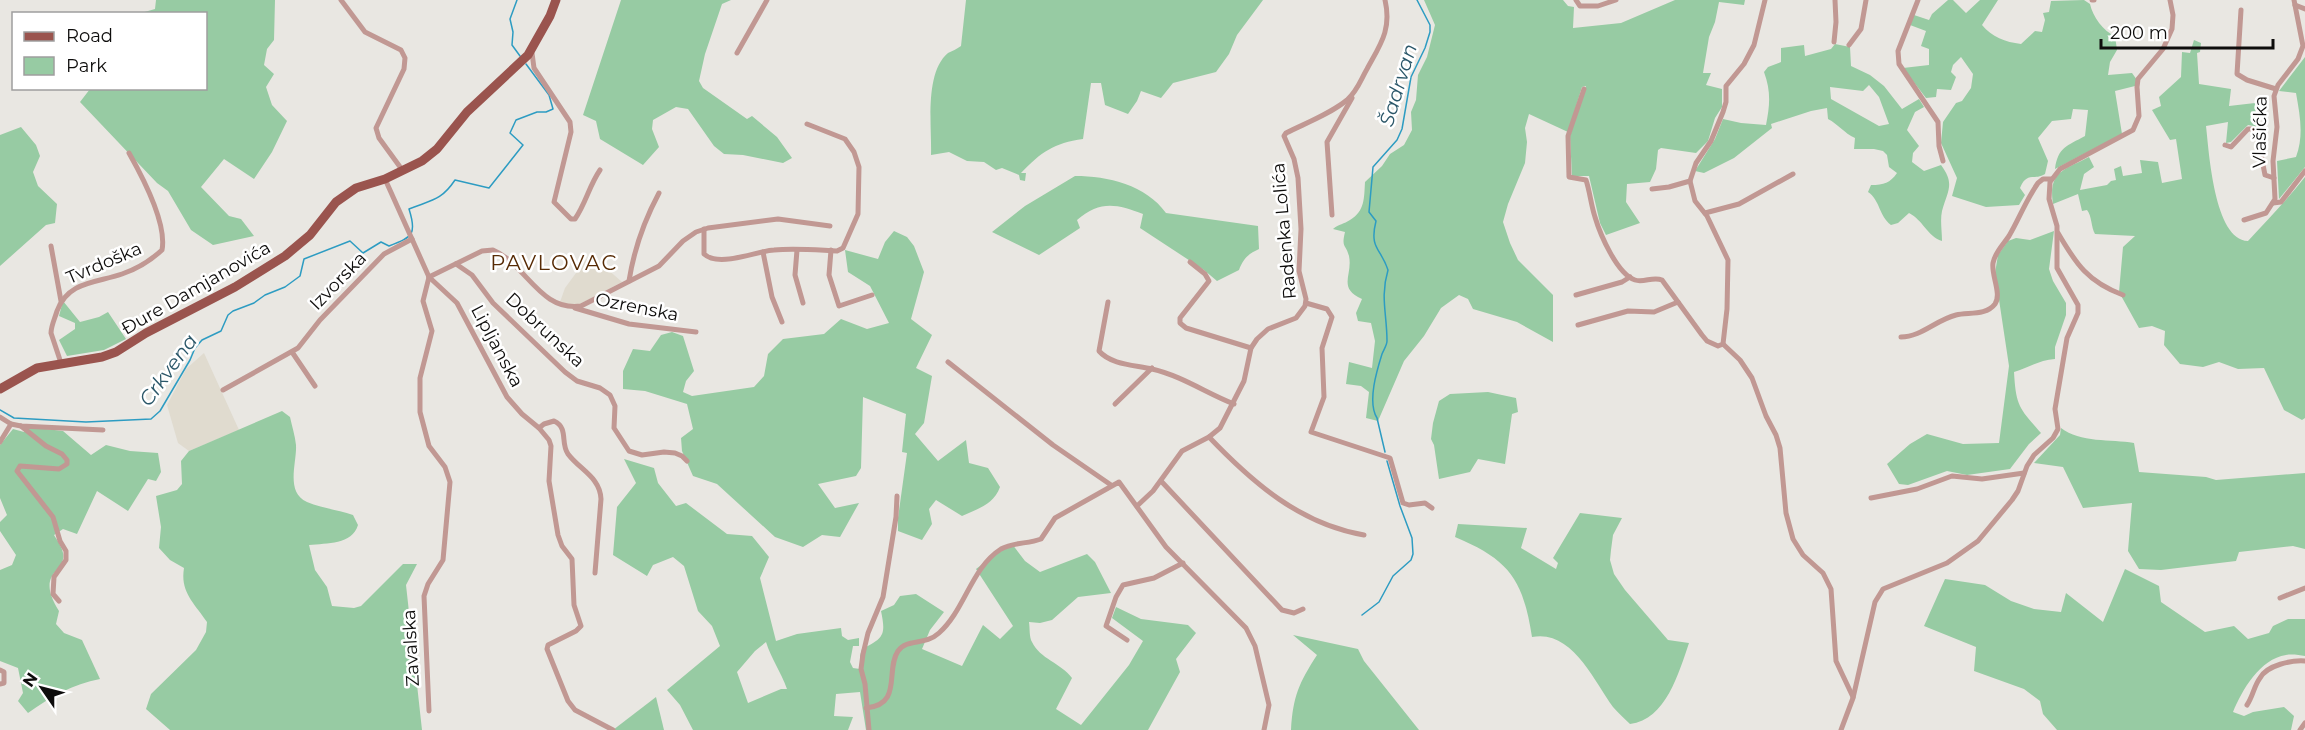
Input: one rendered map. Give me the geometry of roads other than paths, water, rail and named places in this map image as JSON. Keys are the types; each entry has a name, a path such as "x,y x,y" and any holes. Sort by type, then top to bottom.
{"main road":[{"name":"Đure Damjanovića","path":"0,389 38,368 96,359 116,352 146,333 235,287 298,247 344,196 356,188 403,171 429,156 467,112 530,52 556,0"}],"street":[{"path":"341,0 365,32 401,50 405,58 404,69 376,128 379,138 403,171"},
{"path":"737,53 767,0"},
{"name":"Radenka Lolića","path":"1251,348 1268,329 1299,316 1306,303 1299,271 1301,229 1298,178 1294,159 1284,136 1336,107 1356,91 1381,46 1387,21 1385,0"},
{"path":"1576,0 1580,6 1594,7 1616,0"},
{"path":"1723,344 1727,309 1728,260 1705,213 1695,201 1690,181 1696,163 1711,141 1723,112 1726,102 1726,86 1744,64 1754,45 1765,0"},
{"path":"1834,0 1836,22 1834,42"},
{"path":"1849,45 1861,29 1866,0"},
{"path":"1918,0 1899,51 1899,64 1938,122 1939,146 1943,161"},
{"path":"1841,730 1853,698 1875,602 1880,593 1890,585 1947,563 1978,540 2018,491 2034,455 2053,438 2058,429 2055,409 2067,338 2078,312 2078,305 2057,268 2057,221 2048,195 2051,179 2060,169 2133,130 2139,116 2138,79 2163,49 2172,29 2174,15 2170,0"},
{"path":"2294,2 2305,9"},
{"name":"Vlašićka","path":"2273,202 2276,195 2273,162 2277,131 2274,100 2276,89 2295,64 2302,50 2302,38 2294,2"},
{"path":"2241,10 2237,74 2247,80 2276,89"},
{"path":"530,52 534,68 570,122 571,132 554,202 571,219 575,219 582,209 591,184 600,170"},
{"path":"1584,89 1568,136 1569,177 1586,180 1598,229 1615,260 1630,277 1641,281 1660,279 1707,341 1718,346 1723,344"},
{"path":"1332,215 1327,142 1356,91"},
{"path":"704,229 704,254 708,258 735,259 763,252 843,248 858,214 859,167 854,152 845,139 807,124"},
{"path":"2225,145 2231,147 2248,129 2256,129 2265,175 2274,178"},
{"name":"Tvrdoška","path":"61,363 51,333 61,301 68,292 80,285 144,265 162,250 162,234 154,207 129,153"},
{"path":"2244,220 2266,213 2273,202 2281,202 2305,171"},
{"path":"1705,213 1738,204 1793,174"},
{"name":"Lipljanska","path":"385,178 429,277 457,303 507,398 539,428 551,446 549,481 558,534 562,546 572,559 574,605 581,626 576,631 548,645 547,649 568,701 583,716 610,728"},
{"path":"1901,337 1914,335 1950,317 1979,313 1994,306 1997,299 1993,269 1996,254 2038,183 2043,179 2051,179"},
{"path":"1652,189 1690,181"},
{"name":"Ozrenska","path":"629,281 632,260 642,228 659,193"},
{"name":"Ozrenska","path":"429,277 482,251 493,250 519,270 548,299 574,307 581,306 663,264 683,242 704,229 778,219 830,226"},
{"path":"2057,232 2076,264 2106,289 2122,295"},
{"name":"Izvorska","path":"224,390 292,352 384,254 412,238"},
{"name":"Tvrdoška","path":"51,246 61,301"},
{"path":"797,250 795,275 803,303"},
{"path":"831,250 829,275 839,306 872,295"},
{"path":"763,252 772,297 782,322"},
{"path":"1137,506 1161,482 1182,452 1220,428 1244,381 1251,348 1186,328 1180,324 1180,318 1209,281 1205,274 1190,262"},
{"name":"Dobrunska","path":"456,264 477,280 493,303 565,372 577,381 600,388 610,395 615,406 614,428 629,451 642,455 675,453 687,462"},
{"name":"Zavalska","path":"429,277 423,301 432,331 420,378 420,412 429,446 445,467 450,482 443,560 428,584 424,596 429,711"},
{"path":"1576,295 1622,282 1630,277"},
{"path":"1108,302 1100,353 1117,362 1152,368 1176,376 1234,404"},
{"path":"1578,325 1628,311 1654,312 1678,302"},
{"path":"1306,303 1327,309 1332,317 1322,348 1324,397 1311,432 1390,458 1403,503 1409,505 1425,503 1432,508"},
{"name":"Ozrenska","path":"574,307 629,324 696,332"},
{"path":"1723,344 1740,360 1752,378 1766,416 1776,435 1780,448 1786,513 1793,539 1803,555 1823,573 1831,589 1836,661 1853,698"},
{"path":"292,352 315,386"},
{"path":"948,362 1053,445 1111,485"},
{"path":"1115,404 1152,368"},
{"path":"0,417 11,424 21,426 103,430"},
{"path":"539,428 554,421 560,425 568,454 590,475 599,488 601,499 595,573"},
{"path":"0,442 11,424"},
{"path":"21,426 46,446 62,454 67,460 67,464 59,469 30,465 20,466 17,471 53,517 66,551 66,560 54,577 53,594 59,601"},
{"path":"1209,437 1245,474 1284,503 1326,526 1364,536"},
{"path":"1871,498 1917,489 1952,476 1982,479 2024,474"},
{"path":"866,708 874,708 886,699 891,690 894,664 899,650 906,644 928,641 939,633 956,614 981,568 992,557 1007,546 1041,539 1055,518 1117,482 1120,483 1150,526 1242,623 1251,637 1269,705 1264,730"},
{"path":"1161,482 1282,610 1294,613 1302,609"},
{"path":"869,730 865,684 861,669 862,654 883,597 896,517 897,496"},
{"path":"1127,640 1106,626 1120,587 1126,583 1154,578 1183,563"},
{"path":"2280,597 2305,588"},
{"path":"2247,705 2264,672 2290,662 2305,660"},
{"path":"0,670 4,672 5,678 4,683 0,684"},
{"path":"2300,730 2305,723"}],"waterway":[{"name":"Crkvena","path":"517,0 510,19 513,32 512,45 520,56"},
{"name":"Šadrvan","path":"1385,452 1374,411 1373,395 1378,368 1387,343 1384,297 1388,270 1375,243 1376,221 1369,212 1373,167 1397,140 1402,129 1411,77 1430,32 1430,25 1417,0"},
{"name":"Crkvena","path":"0,410 14,418 86,422 151,419 160,411 195,348 202,340 221,331 228,315 233,311 285,287 300,276 304,259 350,241 363,253 381,242 389,246 403,240 411,234 413,229 409,209 440,196 455,180 489,188 523,145 510,133 516,120 553,109 549,95 526,64"},
{"path":"1362,615 1379,602 1393,576 1411,560 1413,554 1412,538 1387,461"}],"district":[{"name":"PAVLOVAC","path":"554,262"}]}
